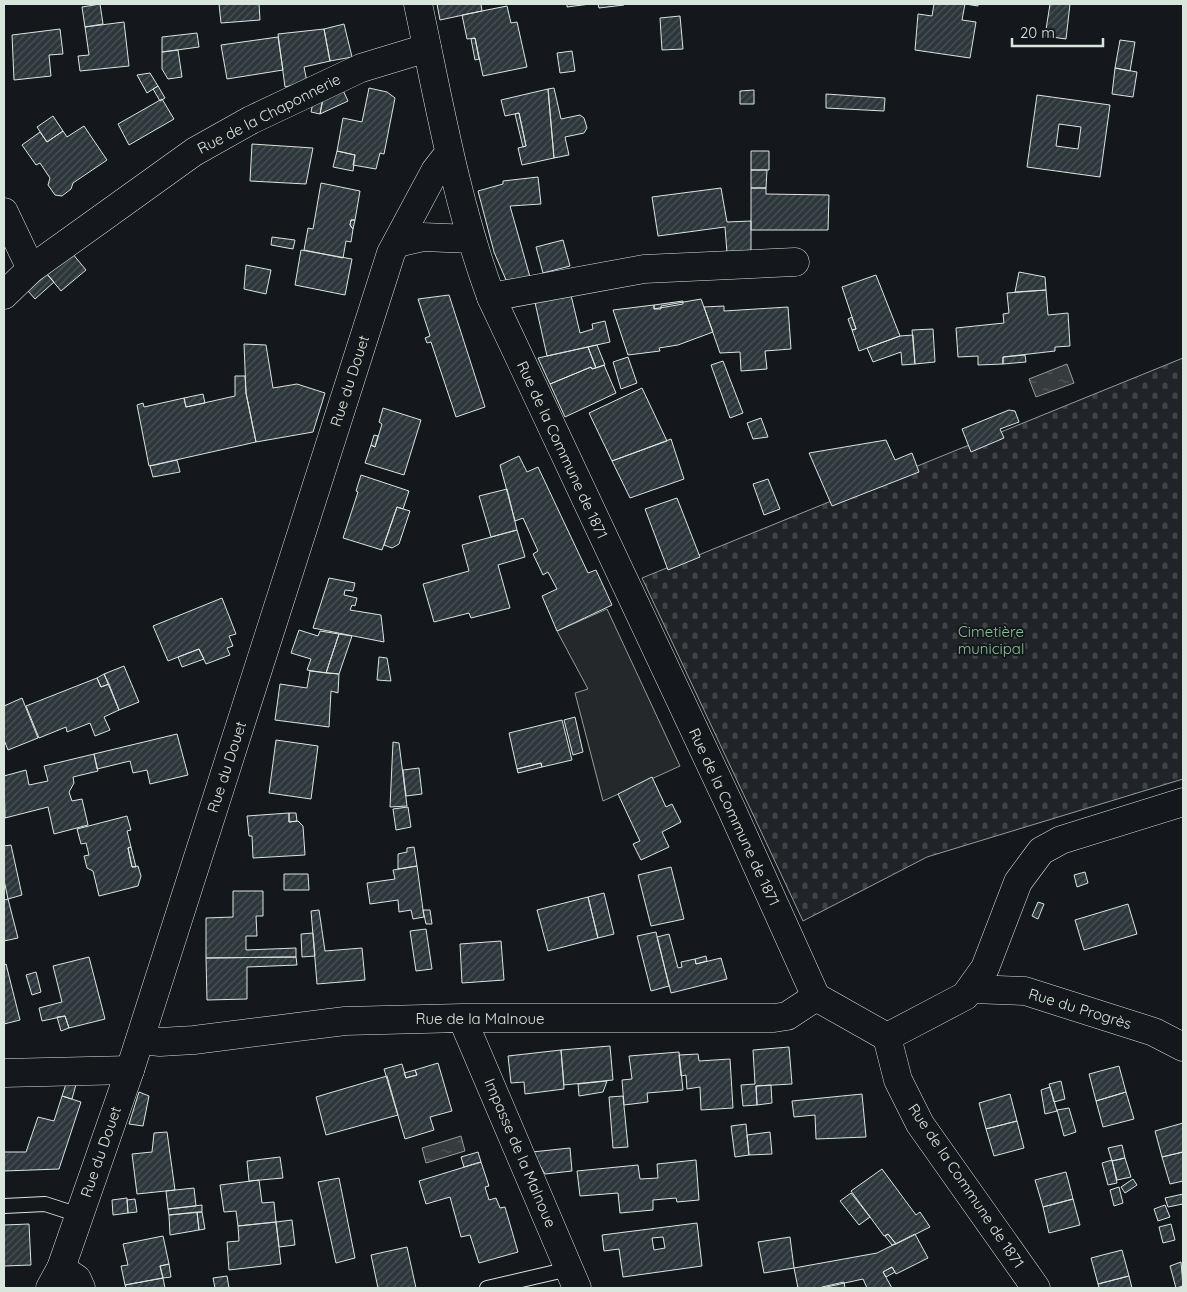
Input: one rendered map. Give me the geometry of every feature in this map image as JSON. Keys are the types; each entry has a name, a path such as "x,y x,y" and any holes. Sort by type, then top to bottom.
{"street":[{"name":"Rue de la Commune de 1871","path":"418,4 449,153 471,239 491,296 731,808 816,997"},
{"name":"Rue de la Chaponnerie","path":"4,295 30,269 194,152 251,120 361,68 427,48"},
{"name":"Rue du Douet","path":"55,1278 140,1040 391,253 435,171 449,153"},
{"path":"4,212 30,269"},
{"path":"397,243 423,237 471,239"},
{"path":"491,296 644,269 795,262"},
{"path":"816,997 887,1037 965,996 972,989 985,968 1018,882 1041,851 1061,840 1183,802"},
{"name":"Rue du Progrès","path":"972,989 1025,991 1154,1032 1183,1047"},
{"name":"Rue de la Malnoue","path":"140,1040 160,1042 194,1040 345,1021 462,1018 774,1018 787,1016 816,997"},
{"name":"Impasse de la Malnoue","path":"462,1018 573,1278"},
{"name":"Rue de la Commune de 1871","path":"887,1037 898,1080 920,1124 1036,1288"},
{"path":"4,1073 130,1070"},
{"path":"55,1278 77,1279 81,1288"}],"lane":[{"path":"4,1206 45,1204 79,1214"},
{"path":"487,1288 573,1278"}],"green space":[{"name":"Cimetière municipal","path":"1183,358 1183,779 927,857 803,921 642,578"}],"shaded area":[{"path":"607,609 680,766 603,801 575,693 588,689 557,631"}],"water":[{"path":"1067,364 1074,383 1036,397 1029,379"},
{"path":"461,1136 465,1151 426,1163 422,1148"}],"building":[{"path":"100,4 103,24 85,27 82,7"},
{"path":"219,4 259,4 260,20 221,23"},
{"path":"437,4 481,4 482,11 440,20"},
{"path":"567,4 590,4 567,7"},
{"path":"598,4 624,4 624,5 599,8"},
{"path":"934,4 965,4 962,20 976,22 970,58 915,50 918,14 932,16"},
{"path":"1050,4 1070,4 1066,39 1045,36"},
{"path":"507,6 511,23 517,22 527,67 483,76 475,38 467,39 462,15"},
{"path":"680,16 683,49 662,50 660,18"},
{"path":"124,22 129,66 80,71 78,56 89,55 85,27"},
{"path":"344,24 352,57 330,61 324,29"},
{"path":"60,29 63,54 49,55 51,76 14,80 12,35"},
{"path":"324,29 330,61 304,67 307,82 285,87 278,34"},
{"path":"197,33 199,47 162,52 162,37"},
{"path":"278,37 283,70 227,79 221,45"},
{"path":"475,38 479,59 475,60 471,39"},
{"path":"1120,40 1135,42 1130,71 1115,68"},
{"path":"178,50 182,77 168,79 162,69 162,52"},
{"path":"572,51 575,71 560,73 557,53"},
{"path":"1115,68 1137,72 1133,97 1112,94"},
{"path":"150,73 158,86 147,93 137,75"},
{"path":"158,86 165,98 160,101 153,89"},
{"path":"341,86 348,101 320,114 324,93"},
{"path":"369,88 387,92 395,98 384,154 380,153 376,169 353,165 355,155 337,151 343,118 362,122"},
{"path":"554,88 561,119 580,115 584,118 587,128 584,133 565,137 569,155 554,158 548,89"},
{"path":"548,89 554,158 522,165 518,148 526,146 519,113 505,116 501,100"},
{"path":"754,90 754,104 740,104 740,91"},
{"path":"324,93 320,114 311,112 314,98"},
{"path":"826,94 885,98 884,111 826,108"},
{"path":"1037,95 1110,105 1100,177 1027,167","holes":["1059,124 1081,127 1078,149 1056,146"]},
{"path":"162,99 174,119 129,145 118,124"},
{"path":"519,113 526,146 523,147 515,114"},
{"path":"53,116 63,131 47,142 37,127"},
{"path":"84,126 107,160 73,183 71,189 62,196 55,195 48,185 50,178 40,163 36,165 22,145 40,132 47,142 63,131 67,137"},
{"path":"252,144 313,148 306,184 250,181"},
{"path":"337,151 355,155 353,171 333,167"},
{"path":"751,151 769,151 769,170 751,170"},
{"path":"751,170 767,170 766,188 751,188"},
{"path":"538,177 541,204 510,206 530,277 506,280 494,252 478,191 503,184 503,181"},
{"path":"321,183 360,191 355,220 351,220 350,225 353,229 351,242 346,241 343,258 304,250 308,228 313,229"},
{"path":"721,188 727,222 751,221 751,252 727,253 725,227 658,236 652,197"},
{"path":"751,188 766,188 766,194 829,195 828,230 751,230"},
{"path":"351,220 355,220 353,229 350,225"},
{"path":"272,237 295,240 293,249 271,245"},
{"path":"563,240 570,266 543,273 536,247"},
{"path":"301,250 352,259 345,295 295,285"},
{"path":"72,253 86,270 61,291 47,274"},
{"path":"246,265 271,270 266,294 244,289"},
{"path":"1019,272 1045,277 1046,290 1015,292"},
{"path":"47,274 54,282 35,299 28,291"},
{"path":"876,275 900,336 859,351 852,330 856,329 842,287"},
{"path":"1046,290 1048,315 1068,313 1070,346 1055,347 1055,351 1003,357 1003,364 978,365 978,356 958,357 956,328 1004,323 1003,314 1009,313 1007,293"},
{"path":"570,291 580,333 593,329 592,324 605,321 610,342 547,356 534,298"},
{"path":"449,295 485,407 456,417 431,342 427,343 425,338 430,336 418,299"},
{"path":"701,299 713,332 678,345 659,348 660,351 628,355 613,310 654,305 654,309 661,309 661,306"},
{"path":"683,301 683,304 654,309 654,305"},
{"path":"724,306 724,311 788,307 791,349 765,351 767,369 741,371 740,352 720,353 704,307"},
{"path":"852,317 856,329 852,330 848,319"},
{"path":"933,329 935,362 915,364 912,330"},
{"path":"913,335 915,364 902,365 901,352 873,362 867,348 900,336"},
{"path":"244,344 266,345 273,388 297,384 325,393 313,432 256,442 246,393"},
{"path":"597,345 605,365 596,368 588,347"},
{"path":"588,347 596,368 592,369 591,367 550,384 538,358"},
{"path":"1025,355 1026,362 1003,364 1003,357"},
{"path":"628,357 637,383 621,389 613,362"},
{"path":"723,361 743,413 730,418 711,365"},
{"path":"604,365 616,393 565,417 550,384 591,367 592,369"},
{"path":"235,376 245,376 246,393 256,442 149,466 137,405 143,403 144,407 184,398 186,407 235,396"},
{"path":"642,388 667,441 612,461 589,413"},
{"path":"203,394 205,403 186,407 184,398"},
{"path":"383,408 421,420 404,475 365,463 371,445 375,447 382,424 379,422"},
{"path":"1009,410 1015,411 1019,422 1000,429 1004,438 971,452 962,429"},
{"path":"761,418 768,437 753,439 747,423"},
{"path":"374,435 378,436 375,447 371,445"},
{"path":"671,439 684,479 630,498 612,461"},
{"path":"886,440 895,460 912,453 919,472 832,506 809,453"},
{"path":"519,456 527,472 538,467 588,573 596,570 612,605 557,631 542,596 557,589 548,572 543,575 533,554 538,551 523,518 515,521 500,465"},
{"path":"177,460 180,472 153,477 150,466"},
{"path":"361,475 409,491 403,509 397,507 382,550 343,538 358,492 356,491"},
{"path":"768,479 780,509 764,515 753,484"},
{"path":"507,489 517,530 491,537 479,496"},
{"path":"677,498 700,557 668,570 645,509"},
{"path":"397,507 410,511 399,544 392,548 384,545"},
{"path":"517,530 525,557 498,565 510,608 471,618 469,613 434,622 423,584 469,571 462,545"},
{"path":"329,578 355,583 353,591 345,590 344,595 357,598 355,606 352,605 350,610 381,615 384,642 313,628"},
{"path":"222,598 236,634 229,636 233,646 227,648 230,655 206,664 199,649 168,661 153,626"},
{"path":"299,630 318,636 320,631 339,634 326,673 307,670 311,659 291,653"},
{"path":"339,634 352,636 339,674 326,673"},
{"path":"199,649 204,659 182,667 178,657"},
{"path":"379,657 387,658 391,681 377,680"},
{"path":"124,666 139,702 119,710 104,674"},
{"path":"310,671 339,674 338,693 331,691 329,727 275,720 280,684 307,688"},
{"path":"104,674 109,684 101,687 97,678"},
{"path":"97,678 101,687 109,684 119,710 104,717 110,730 95,736 90,723 67,732 66,727 39,738 26,706"},
{"path":"22,698 38,738 8,750 4,740 4,706"},
{"path":"575,717 583,752 573,755 564,720"},
{"path":"562,720 572,760 542,767 541,763 517,769 509,733"},
{"path":"177,734 188,775 150,784 147,770 133,773 130,761 97,769 94,754"},
{"path":"276,740 318,746 311,799 269,793"},
{"path":"393,742 399,743 407,806 390,807"},
{"path":"94,754 98,771 73,777 74,783 69,792 72,801 82,799 88,825 54,834 48,807 5,818 4,776 26,770 29,785 48,781 44,766"},
{"path":"541,763 542,767 518,773 517,769"},
{"path":"419,768 422,794 406,796 403,770"},
{"path":"652,777 666,807 672,804 681,822 662,832 669,847 641,860 633,844 640,841 618,794"},
{"path":"408,807 411,827 396,830 393,809"},
{"path":"289,813 296,813 297,821 289,822"},
{"path":"289,813 289,822 298,821 303,826 305,855 253,858 252,836 249,836 247,816"},
{"path":"127,816 131,830 127,831 131,847 128,848 132,867 138,866 141,876 138,886 99,896 93,871 87,868 84,856 89,855 86,843 81,844 77,829"},
{"path":"11,845 22,895 8,899 4,880 4,846"},
{"path":"131,847 136,867 132,867 128,848"},
{"path":"414,847 417,866 398,869 398,854 407,852 407,848"},
{"path":"417,866 424,917 413,919 411,910 399,912 398,900 370,904 367,883 395,879 393,870"},
{"path":"671,867 684,919 651,926 638,875"},
{"path":"1085,872 1088,883 1077,887 1074,875"},
{"path":"284,874 308,874 309,890 284,890"},
{"path":"233,891 263,891 263,916 256,916 257,936 246,936 246,950 296,948 296,957 206,958 206,918 233,917"},
{"path":"604,893 614,934 598,938 588,897"},
{"path":"588,897 598,938 548,951 537,910"},
{"path":"8,899 18,938 4,941 4,900"},
{"path":"1038,902 1044,904 1038,919 1032,916"},
{"path":"1128,904 1137,934 1084,950 1075,920"},
{"path":"319,910 325,951 362,948 365,980 317,984 311,911"},
{"path":"423,910 430,910 432,924 426,924"},
{"path":"426,929 432,969 416,971 410,931"},
{"path":"656,932 669,986 651,991 637,936"},
{"path":"313,933 315,956 302,957 301,934"},
{"path":"669,934 678,968 682,967 681,962 695,959 696,964 721,958 727,979 671,993 657,937"},
{"path":"501,941 504,980 462,983 460,944"},
{"path":"706,956 707,961 696,964 695,959"},
{"path":"89,957 105,1019 69,1028 65,1016 42,1021 39,1008 62,1002 53,966"},
{"path":"296,957 297,965 247,967 247,999 207,1000 206,958"},
{"path":"6,964 20,1020 4,1024 4,965"},
{"path":"36,972 41,992 32,995 26,975"},
{"path":"65,1016 69,1028 61,1031 57,1017"},
{"path":"610,1046 613,1080 564,1085 561,1050"},
{"path":"789,1047 792,1084 756,1086 757,1105 743,1106 741,1085 755,1084 753,1050"},
{"path":"561,1050 564,1089 525,1094 524,1082 511,1083 508,1056"},
{"path":"679,1052 683,1090 647,1093 648,1102 624,1105 622,1080 632,1079 629,1056"},
{"path":"698,1054 699,1061 730,1059 733,1108 701,1110 700,1087 687,1089 686,1075 681,1076 679,1055"},
{"path":"438,1063 452,1111 430,1117 434,1130 405,1139 384,1069 402,1064 406,1078 417,1075 415,1070"},
{"path":"1119,1066 1126,1092 1096,1101 1089,1074"},
{"path":"415,1070 417,1075 406,1078 404,1073"},
{"path":"387,1076 398,1115 326,1135 316,1097"},
{"path":"77,1081 72,1099 62,1096 66,1084"},
{"path":"607,1081 603,1092 579,1096 578,1084"},
{"path":"1061,1081 1065,1099 1054,1102 1049,1084"},
{"path":"771,1085 772,1103 757,1105 756,1086"},
{"path":"1050,1087 1057,1111 1045,1114 1041,1090"},
{"path":"139,1092 149,1096 143,1126 129,1124"},
{"path":"1126,1092 1134,1119 1103,1127 1096,1101"},
{"path":"862,1094 866,1137 816,1139 815,1115 794,1117 792,1101"},
{"path":"1010,1094 1017,1121 986,1129 979,1103"},
{"path":"62,1096 81,1102 59,1169 4,1171 4,1152 26,1152 38,1117 54,1121"},
{"path":"623,1096 628,1147 613,1148 609,1097"},
{"path":"1069,1108 1076,1132 1064,1136 1057,1110"},
{"path":"1017,1121 1024,1148 994,1156 986,1129"},
{"path":"1183,1123 1183,1152 1162,1157 1155,1131"},
{"path":"746,1124 749,1155 735,1157 731,1126"},
{"path":"167,1132 175,1190 137,1194 132,1154 152,1152 154,1133"},
{"path":"770,1132 772,1154 749,1155 747,1135"},
{"path":"1122,1145 1125,1158 1112,1161 1108,1148"},
{"path":"570,1148 572,1171 545,1174 532,1152"},
{"path":"478,1152 481,1162 464,1167 461,1157"},
{"path":"1183,1152 1183,1181 1170,1184 1162,1157"},
{"path":"280,1157 283,1178 249,1181 247,1161"},
{"path":"1125,1158 1131,1177 1117,1180 1112,1161"},
{"path":"696,1160 699,1200 677,1202 676,1198 653,1200 653,1210 620,1213 618,1193 580,1196 577,1171 638,1165 640,1179 658,1178 657,1164"},
{"path":"1112,1160 1117,1183 1108,1185 1102,1163"},
{"path":"481,1162 489,1186 485,1187 489,1200 496,1198 500,1208 505,1207 518,1252 479,1263 470,1235 461,1237 450,1197 426,1204 419,1181"},
{"path":"882,1169 916,1215 920,1212 930,1227 896,1244 888,1234 884,1236 851,1191"},
{"path":"1066,1172 1073,1199 1043,1207 1035,1180"},
{"path":"339,1178 355,1258 336,1263 318,1182"},
{"path":"1133,1179 1137,1185 1125,1193 1121,1187"},
{"path":"259,1180 262,1203 274,1202 276,1222 238,1226 236,1211 224,1212 220,1185"},
{"path":"1119,1187 1123,1203 1114,1206 1110,1190"},
{"path":"194,1188 196,1206 168,1209 166,1191"},
{"path":"851,1193 870,1217 859,1225 840,1201"},
{"path":"1183,1194 1183,1204 1168,1207 1165,1198"},
{"path":"127,1198 128,1213 113,1215 112,1200"},
{"path":"135,1199 137,1212 128,1213 127,1200"},
{"path":"1073,1199 1080,1225 1049,1233 1043,1207"},
{"path":"202,1205 202,1212 169,1215 168,1209"},
{"path":"1165,1205 1170,1217 1158,1221 1154,1209"},
{"path":"197,1212 199,1230 170,1235 169,1215"},
{"path":"197,1212 202,1212 205,1229 199,1230"},
{"path":"292,1220 295,1245 279,1247 276,1222"},
{"path":"276,1222 281,1264 229,1270 227,1242 239,1241 238,1226"},
{"path":"697,1223 702,1266 623,1277 619,1249 604,1251 602,1235","holes":["663,1237 665,1248 654,1250 652,1238"]},
{"path":"29,1224 31,1265 4,1266 4,1225"},
{"path":"1171,1224 1175,1240 1163,1243 1159,1227"},
{"path":"888,1234 896,1244 892,1245 885,1236"},
{"path":"915,1234 928,1258 896,1274 892,1267 883,1272 892,1288 867,1288 863,1279 822,1288 798,1288 794,1268 877,1253"},
{"path":"163,1236 169,1264 160,1266 163,1278 125,1285 121,1266 128,1265 123,1244"},
{"path":"790,1237 794,1268 764,1273 758,1242"},
{"path":"407,1247 416,1288 378,1288 371,1255"},
{"path":"1122,1250 1129,1276 1098,1284 1091,1258"},
{"path":"1181,1262 1183,1286 1176,1288 1170,1266"},
{"path":"169,1264 171,1277 163,1278 160,1266"},
{"path":"892,1267 895,1272 886,1277 883,1272"},
{"path":"227,1276 229,1288 215,1288 213,1278"},
{"path":"1129,1276 1132,1288 1099,1288 1098,1284"},
{"path":"163,1278 165,1288 126,1288 125,1285"},
{"path":"844,1282 845,1288 822,1288 822,1287"}]}
